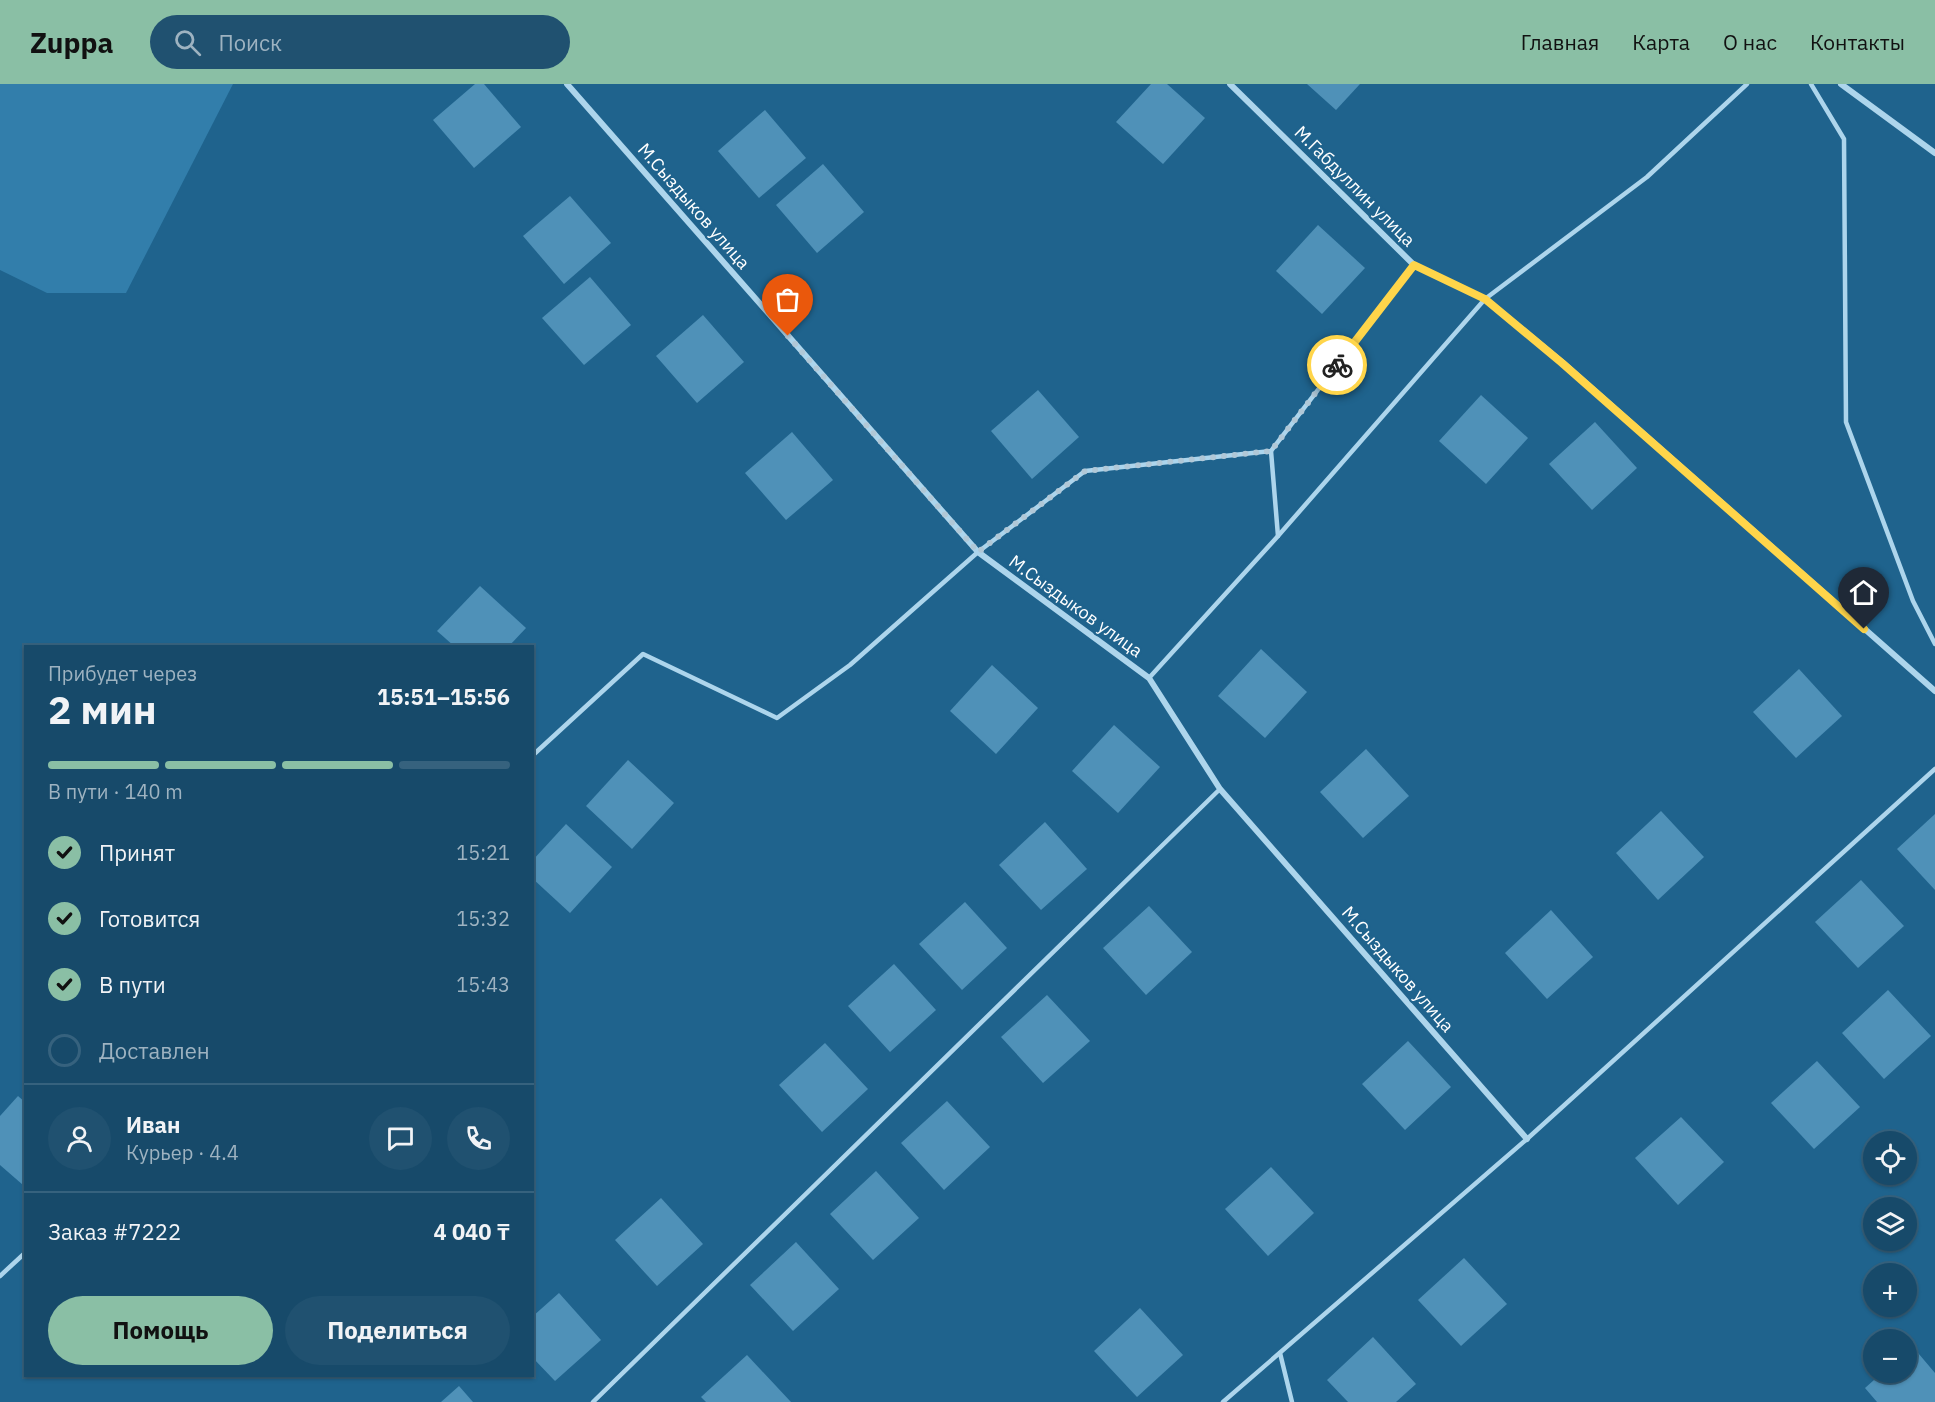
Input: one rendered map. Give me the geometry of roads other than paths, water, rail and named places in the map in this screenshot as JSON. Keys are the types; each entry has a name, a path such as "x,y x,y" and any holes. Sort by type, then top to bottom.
{"street":[{"name":"М.Сыздыков улица","path":"567,84 978,552 1149,678 1221,789 1527,1139"},
{"name":"М.Габдуллин улица","path":"1230,84 1414,265 1485,299 1571,370 1935,691"},
{"path":"1841,84 1935,153"}],"lane":[{"path":"1149,678 1278,536 1485,299 1647,177 1747,84"},
{"path":"1811,84 1844,139 1846,422 1913,601 1935,645"},
{"path":"1278,536 1271,451 1414,265"},
{"path":"534,754 644,654 777,718 850,665 978,552 1085,471 1271,451"},
{"path":"1223,1402 1527,1139 1935,769"},
{"path":"593,1402 1221,789"},
{"path":"0,1276 24,1253"},
{"path":"1280,1353 1292,1402"}]}
